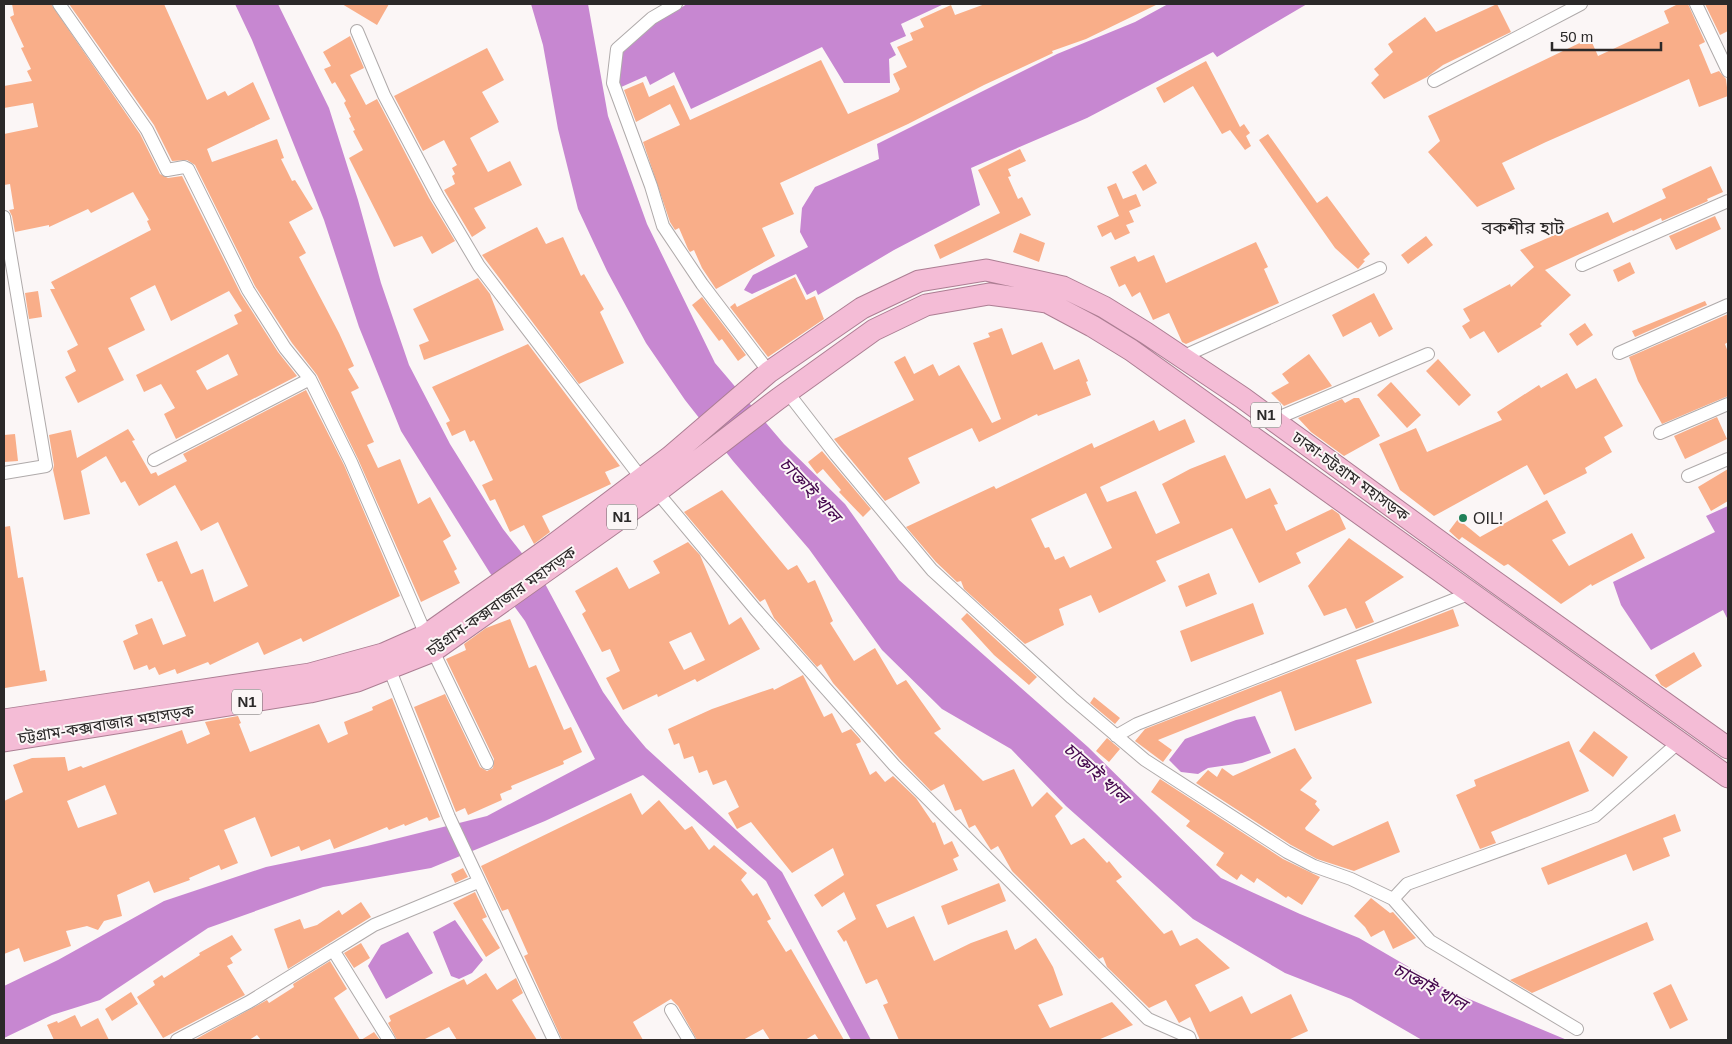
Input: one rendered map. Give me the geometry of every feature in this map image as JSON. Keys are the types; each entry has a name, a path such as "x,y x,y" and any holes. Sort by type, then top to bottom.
{"highway":[{"name":"ঢাকা-চট্টগ্রাম মহাসড়ক","path":"766,374 862,308 919,282 986,270 1063,287 1104,307 1244,398 1432,534 1486,576 1728,748"},
{"name":"ঢাকা-চট্টগ্রাম মহাসড়ক","path":"783,396 874,330 926,305 989,294 1047,302 1132,350 1728,777"},
{"name":"চট্টগ্রাম-কক্সবাজার মহাসড়ক","path":"676,465 766,374"},
{"name":"চট্টগ্রাম-কক্সবাজার মহাসড়ক","path":"4,720 27,726 310,692 357,681 389,668 430,643 471,614 650,486 676,465 783,396"},
{"path":"1227,419 1244,398"},
{"name":"চট্টগ্রাম-কক্সবাজার মহাসড়ক","path":"4,741 27,726 310,674 430,643"}],"street":[{"path":"59,4 147,130 167,170 184,167 188,169 248,290 285,348 310,379 351,462 430,643 487,763"},
{"path":"676,4 652,18 617,49 613,83 664,226 702,284 766,374"},
{"path":"1434,81 1581,4"},
{"path":"1696,4 1723,46 1728,71"},
{"path":"357,30 384,95 438,197 479,266 650,486 894,765 1148,1019 1189,1037 1190,1040"},
{"path":"1582,265 1728,200"},
{"path":"4,217 46,466 4,472"},
{"path":"1182,357 1380,268"},
{"path":"1619,353 1728,305"},
{"path":"1273,420 1428,354"},
{"path":"154,460 310,379"},
{"path":"783,396 836,455 932,570 1145,760 1286,852 1314,866 1351,879 1393,900 1430,941 1577,1029"},
{"path":"1660,433 1728,404"},
{"path":"1688,476 1728,459"},
{"path":"1116,736 1136,724 1471,592"},
{"path":"389,668 449,817 554,1040"},
{"path":"1393,900 1407,884 1595,816 1678,742"},
{"path":"177,1040 249,1002 374,925 478,882"},
{"path":"333,950 389,1040"},
{"path":"671,1010 689,1040"}],"water":[{"path":"235,4 278,4 329,108 358,200 381,283 409,365 450,444 503,529 543,580 603,692 625,723 646,748 782,872 871,1040 851,1040 766,881 643,775 545,821 431,868 323,887 208,928 100,1000 52,1015 4,1038 4,986 58,960 164,901 266,867 367,846 487,816 595,759 525,621 490,573 401,431 359,327 324,220 252,40"},
{"name":"চাক্তাই খাল","path":"531,4 588,4 608,116 647,224 715,363 784,444 845,504 899,580 1088,747 1221,878 1300,914 1359,938 1450,991 1567,1040 1422,1040 1351,999 1285,973 1193,919 1066,806 1011,749 942,709 882,650 809,549 733,461 685,400 646,343 607,271 578,209 558,129 543,45"},
{"path":"687,4 944,4 901,24 906,36 890,43 896,55 889,59 890,83 844,83 822,47 691,109 674,72 650,85 646,76 619,88 621,54 656,23"},
{"path":"1168,4 1307,4 1217,57 1213,52 1087,118 971,168 980,205 894,250 818,295 816,290 807,295 796,274 752,294 744,290 753,275 808,247 800,232 802,208 815,187 879,159 877,144 1057,54 1135,22"},
{"path":"1728,506 1728,620 1723,610 1651,650 1621,605 1613,582 1715,532 1706,516"},
{"path":"1255,716 1271,753 1242,763 1208,768 1198,774 1181,772 1169,760 1185,739 1236,720"},
{"path":"455,920 483,960 472,973 459,979 451,976 433,932"},
{"path":"408,932 433,973 386,999 368,966 381,945"}],"building":[{"path":"12,4 51,4 140,134 160,174 168,178 182,176 241,294 278,352 297,376 176,439 164,414 175,408 161,384 144,392 136,375 238,324 234,315 242,311 229,291 171,321 155,285 130,298 145,330 108,348 124,380 78,403 65,377 76,371 67,351 78,345 50,289 55,289 51,282 151,230 147,221 149,220 133,192 91,213 88,209 49,227 49,225 15,232 9,210 14,209 10,184 4,185 4,134 38,127 33,103 4,108 4,86 32,81 27,71 31,69 21,48 24,47 10,17 14,15","holes":["228,354 238,375 207,390 196,371"]},
{"path":"69,4 164,4 207,100 225,91 228,96 253,82 270,119 207,149 212,162 277,139 284,158 281,159 292,181 295,180 313,209 289,222 306,253 299,257 354,366 348,369 359,388 351,392 374,442 367,445 378,468 400,459 418,504 430,497 451,536 443,541 457,569 454,571 460,583 421,602 358,459 317,375 292,343 255,286 195,165 187,160 172,161 154,125"},
{"path":"342,4 389,4 377,25"},
{"path":"985,4 1158,4 1086,39 1052,51 1053,53 984,85 908,124 780,183 794,214 762,228 775,256 716,289 702,268 694,250 690,252 688,249 679,228 675,230 670,222 643,142 680,125 670,104 636,122 624,90 643,82 649,97 674,85 690,120 821,60 848,114 898,92 900,89 893,74 907,67 897,47 913,40 910,33 924,27 920,19 951,5 955,15"},
{"path":"1497,4 1511,32 1443,65 1427,77 1384,99 1371,83 1379,75 1374,69 1393,52 1388,44 1425,17 1436,32"},
{"path":"1678,4 1688,4 1705,42 1699,45 1711,74 1719,71 1726,79 1728,96 1699,107 1689,79 1546,142 1502,163 1515,189 1477,207 1428,152 1440,141 1428,116 1590,38 1598,56 1669,23 1664,11"},
{"path":"1705,4 1728,4 1728,31 1720,35"},
{"path":"350,36 364,68 350,75 366,105 377,99 429,198 455,241 432,254 422,236 394,247 349,158 363,150 353,131 355,130 349,118 351,117 344,103 346,101 335,82 332,84 324,69 331,66 323,52"},
{"path":"487,48 504,80 482,92 499,122 470,138 488,172 510,161 522,185 474,208 486,228 472,237 444,190 455,184 452,176 455,174 452,168 457,165 444,140 423,151 394,96"},
{"path":"1206,61 1240,127 1244,124 1250,133 1246,136 1251,146 1245,150 1230,130 1222,134 1193,86 1164,103 1156,88"},
{"path":"1268,134 1317,203 1327,196 1370,254 1363,260 1365,261 1358,269 1335,248 1259,140"},
{"path":"1020,149 1026,161 1008,169 1011,176 1008,177 1018,199 1022,197 1031,215 940,259 934,245 1000,213 978,170"},
{"path":"1146,164 1157,183 1143,191 1132,172"},
{"path":"1711,166 1723,192 1707,199 1708,201 1662,221 1661,218 1632,230 1545,270 1571,295 1540,324 1542,326 1498,353 1484,331 1470,339 1462,326 1470,321 1463,309 1510,284 1511,287 1534,267 1520,250 1608,212 1613,223 1666,198 1662,189"},
{"path":"1116,183 1123,199 1136,194 1141,206 1129,211 1134,222 1126,225 1130,233 1115,240 1111,232 1102,237 1097,226 1119,216 1107,187"},
{"path":"1715,216 1721,229 1676,250 1669,236"},
{"path":"537,227 546,244 563,237 581,276 584,274 604,309 600,312 624,363 579,384 482,255"},
{"path":"1020,233 1045,243 1039,262 1013,252"},
{"path":"1426,236 1433,245 1408,264 1401,255"},
{"path":"1256,242 1268,267 1264,269 1279,303 1186,344 1182,342 1169,313 1153,320 1140,292 1132,297 1125,284 1119,287 1110,267 1135,256 1138,262 1154,255 1166,283"},
{"path":"1630,262 1635,273 1618,282 1613,270"},
{"path":"795,277 806,300 815,296 824,319 768,357 730,307 735,303 737,307"},
{"path":"478,278 490,294 504,330 424,360 419,345 429,341 413,309"},
{"path":"38,291 42,317 29,319 25,293"},
{"path":"1374,293 1393,329 1379,337 1371,322 1343,337 1332,315"},
{"path":"702,297 746,355 738,361 722,339 719,341 692,305"},
{"path":"1705,301 1707,305 1635,337 1632,331"},
{"path":"1728,314 1728,342 1725,344 1728,352 1728,396 1662,424 1638,381 1629,357"},
{"path":"1585,323 1593,335 1577,346 1569,334"},
{"path":"1002,328 1012,355 1042,342 1054,370 1079,359 1088,381 1086,382 1091,395 1038,416 1037,414 979,442 972,428 908,458 920,483 885,501 834,439 914,400 894,362 905,356 914,374 933,364 939,376 959,365 992,423 1001,419 973,343 990,337 988,333"},
{"path":"528,344 620,466 605,472 611,484 542,516 550,532 534,544 524,525 510,532 495,499 490,501 482,485 493,480 474,440 470,442 465,430 452,436 446,423 450,421 432,387"},
{"path":"1309,354 1332,386 1284,406 1271,393 1289,383 1282,374"},
{"path":"1438,359 1471,395 1459,406 1426,371"},
{"path":"1567,373 1576,389 1596,378 1623,426 1604,437 1612,452 1585,468 1587,473 1544,495 1527,465 1434,516 1400,490 1379,444 1416,428 1427,452 1502,420 1497,412 1539,385 1541,388"},
{"path":"1391,382 1421,415 1407,428 1377,395"},
{"path":"306,390 344,465 400,596 303,642 301,638 264,655 258,642 210,665 208,662 177,674 175,669 159,675 155,667 149,670 147,665 134,670 123,641 138,634 135,625 152,618 163,645 186,636 162,581 158,582 146,554 177,541 191,574 203,569 214,602 248,586 218,522 201,531 175,485 139,506 125,481 121,483 106,456 81,471 90,514 64,520 53,470 54,465 49,435 71,430 77,458 128,429 135,440 132,441 151,474 156,472 158,476 187,461 183,454"},
{"path":"1354,398 1359,398 1380,436 1344,456 1311,432 1298,418 1342,399 1345,403"},
{"path":"1717,417 1727,439 1685,459 1674,436"},
{"path":"1185,419 1195,442 1100,487 1107,502 1136,491 1156,534 1180,523 1162,484 1190,469 1225,455 1246,499 1270,488 1278,504 1274,505 1286,531 1332,509 1339,514 1346,529 1296,553 1301,563 1259,583 1232,528 1156,561 1166,581 1099,613 1091,595 1059,609 1064,625 1025,644 964,589 961,581 957,582 936,562 906,527 994,486 996,489 1092,443 1094,448 1154,420 1159,431","holes":["1086,493 1112,548 1070,568 1064,556 1055,560 1049,547 1045,548 1031,519"]},
{"path":"15,434 18,461 4,462 4,435"},
{"path":"822,451 871,509 863,517 839,492 841,490 823,469 817,474 808,462"},
{"path":"1728,469 1728,501 1711,511 1698,487"},
{"path":"722,490 788,570 797,565 808,583 815,580 833,621 830,623 854,661 875,648 897,685 906,680 941,729 934,733 983,781 1014,769 1032,807 1047,792 1063,808 1055,816 1071,845 1084,838 1107,863 1109,861 1122,877 1116,881 1164,934 1172,930 1180,946 1197,938 1230,968 1195,985 1210,1012 1242,996 1251,1014 1291,994 1308,1031 1288,1040 1200,1040 1190,1017 1179,1023 1166,1000 1149,1008 1107,967 1103,957 1099,959 1012,871 998,846 991,850 975,825 969,828 961,809 955,811 944,784 931,791 900,759 833,683 821,664 817,667 774,618 765,599 760,602 684,512"},
{"path":"1547,500 1566,533 1552,540 1569,566 1632,533 1645,558 1592,586 1591,584 1561,604 1508,564 1504,566 1462,537 1459,540 1449,531 1458,519 1480,537"},
{"path":"10,526 18,578 23,577 40,671 45,670 47,681 5,688 4,527"},
{"path":"1349,538 1404,577 1365,602 1374,622 1356,629 1346,608 1324,616 1308,586"},
{"path":"688,542 700,555 729,625 741,617 760,649 697,682 695,679 658,697 657,694 623,710 606,678 620,671 610,649 602,652 582,614 586,611 575,591 617,567 629,589 660,573 653,561","holes":["691,632 705,660 684,670 669,642"]},
{"path":"1209,573 1217,594 1186,607 1178,586"},
{"path":"1253,603 1264,634 1191,662 1180,631"},
{"path":"1453,609 1459,626 1356,660 1372,703 1295,731 1281,691 1158,740 1172,750 1163,762 1135,741 1145,729"},
{"path":"967,613 1037,677 1029,685 994,655 961,619"},
{"path":"510,619 529,668 536,665 564,730 571,727 582,752 563,761 564,764 511,786 512,789 500,794 502,800 468,815 465,808 456,812 414,707 445,694 480,767 487,771 493,768 494,759 446,659 466,650 464,644 486,628"},
{"path":"1694,652 1702,666 1666,688 1661,685 1655,675"},
{"path":"803,675 824,717 832,713 842,733 851,729 860,739 861,742 856,744 870,775 876,771 885,782 893,776 916,798 933,823 935,822 944,845 952,841 959,856 953,859 958,870 876,905 887,928 914,916 934,961 971,943 1007,930 1015,950 1036,938 1053,967 1063,995 1038,1005 1050,1028 1112,1002 1133,1025 1098,1040 899,1040 883,1005 888,1003 877,979 866,984 846,940 844,942 837,931 856,919 844,892 822,907 814,895 844,875 833,848 792,873 751,822 737,829 728,813 739,807 726,780 713,785 707,770 699,773 693,756 684,759 679,743 674,745 668,729 712,709 773,688 774,690"},
{"path":"1094,697 1120,718 1115,724 1090,703"},
{"path":"392,698 440,817 429,821 427,817 389,830 387,827 334,849 330,839 301,851 299,846 271,857 255,817 224,830 238,863 221,870 219,865 189,878 190,880 154,893 149,881 117,895 122,916 104,921 98,930 87,926 66,931 71,946 24,962 19,948 4,954 4,801 23,792 13,765 32,758 65,757 68,771 81,766 83,768 182,730 187,744 210,734 205,722 238,716 241,723 239,724 250,752 319,724 328,743 348,734 344,722 373,710 372,707","holes":["105,785 117,814 78,828 67,801"]},
{"path":"1594,731 1628,757 1613,777 1579,751"},
{"path":"1107,738 1120,749 1109,762 1096,751"},
{"path":"1569,741 1589,791 1491,832 1496,843 1480,849 1456,795 1476,786 1474,780"},
{"path":"1295,748 1312,778 1300,790 1317,801 1315,804 1320,810 1305,828 1306,830 1333,846 1388,821 1400,852 1354,871 1317,859 1291,845 1196,783 1208,770 1217,777 1222,768 1233,776"},
{"path":"1160,779 1283,859 1320,877 1302,905 1288,896 1286,898 1257,878 1254,883 1241,874 1237,880 1216,865 1224,853 1186,826 1190,821 1151,792"},
{"path":"631,793 642,815 659,800 685,830 692,826 709,850 714,845 747,873 741,880 753,896 757,893 771,919 767,921 786,952 791,949 844,1040 819,1040 815,1034 805,1040 770,1040 763,1029 743,1040 697,1040 678,1006 671,999 633,1022 643,1040 562,1040 524,956 528,954 508,909 502,911 481,866"},
{"path":"1675,814 1681,831 1663,838 1670,856 1633,871 1626,854 1548,885 1541,868"},
{"path":"463,868 468,877 455,883 451,874"},
{"path":"999,883 1006,901 948,925 941,906"},
{"path":"475,892 487,917 482,919 500,948 486,957 453,903"},
{"path":"1371,898 1390,913 1393,912 1416,938 1393,949 1384,930 1371,937 1365,927 1354,916"},
{"path":"361,902 371,917 288,969 274,929 300,919 304,929 317,925 339,910 342,915"},
{"path":"1647,922 1654,940 1532,993 1510,980"},
{"path":"232,935 242,950 230,958 233,963 227,966 245,995 163,1038 137,997 155,985 153,981 162,975 164,978 200,955 199,953"},
{"path":"361,943 370,958 354,968 344,953"},
{"path":"330,961 347,989 334,998 360,1040 261,1040 257,1035 249,1040 196,1039 267,1000 269,1003 294,987 293,984"},
{"path":"486,973 497,990 516,978 523,993 512,1000 537,1040 457,1040 449,1027 423,1040 397,1040 388,1023 391,1021 389,1016 464,979 467,985"},
{"path":"1671,984 1688,1020 1670,1029 1653,993"},
{"path":"131,992 138,1004 112,1021 105,1009"},
{"path":"75,1015 81,1027 98,1018 109,1040 54,1040 47,1025 57,1021 58,1023"},
{"path":"374,1032 380,1040 361,1040"}],"place":[{"name":"OIL!","path":"1463,518"}],"district":[{"name":"বকশীর হাট","path":"1523,228"}]}
